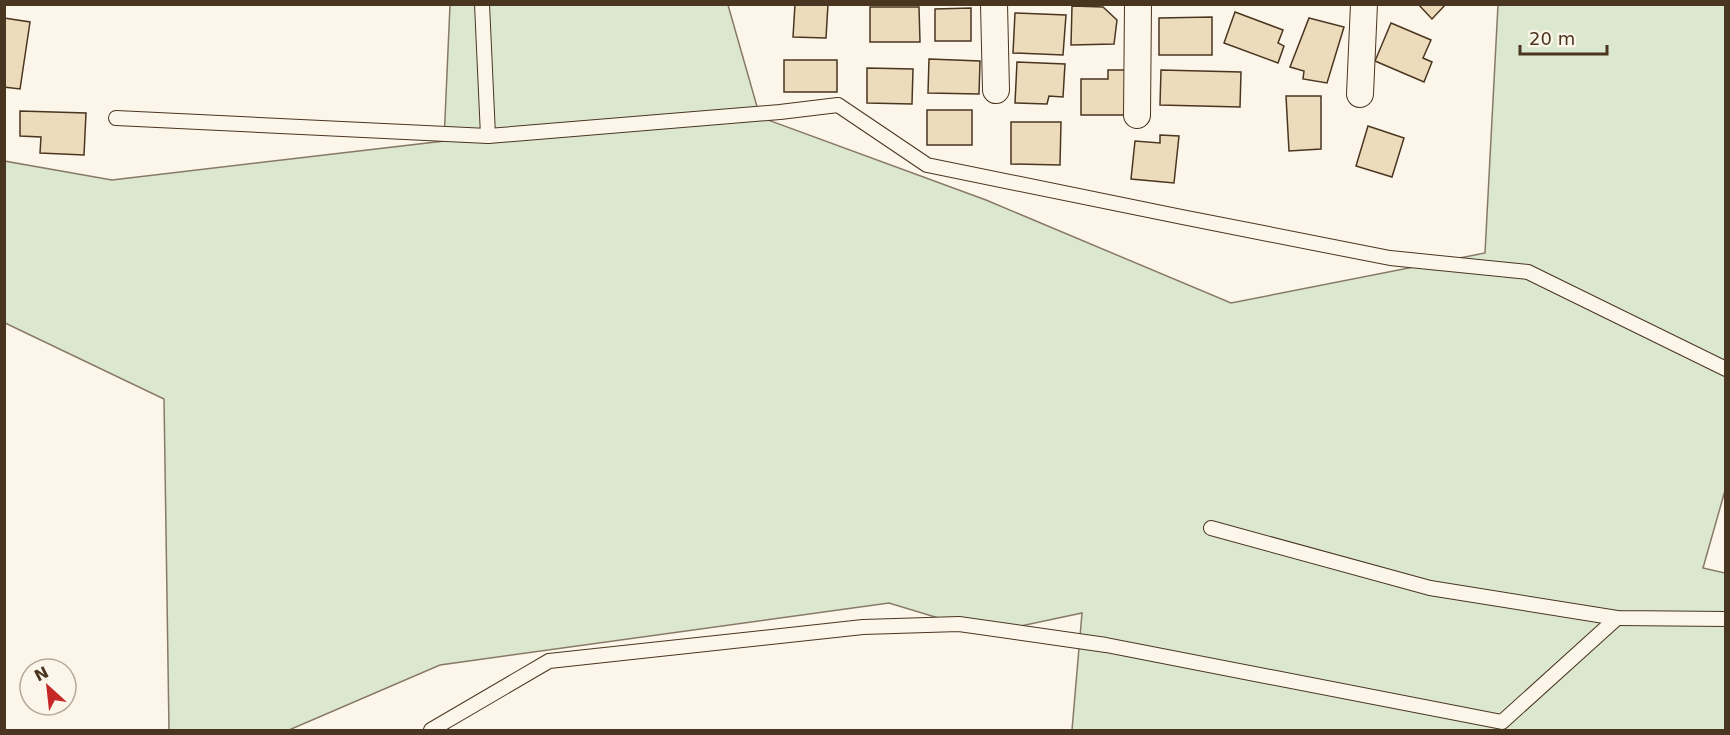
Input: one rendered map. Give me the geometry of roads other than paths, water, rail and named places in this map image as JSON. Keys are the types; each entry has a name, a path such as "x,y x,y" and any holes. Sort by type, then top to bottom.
{"street":[{"path":"994,4 996,90"},
{"path":"1137,115 1138,4"},
{"path":"1360,94 1364,4"}],"lane":[{"path":"482,4 488,136"},
{"path":"116,118 488,136 780,112 838,105 927,165 1390,258 1528,272 1725,369"},
{"path":"1211,528 1430,588 1617,618 1725,619"},
{"path":"431,730 549,661 863,627 959,624 1106,645 1502,723 1617,618"}]}
